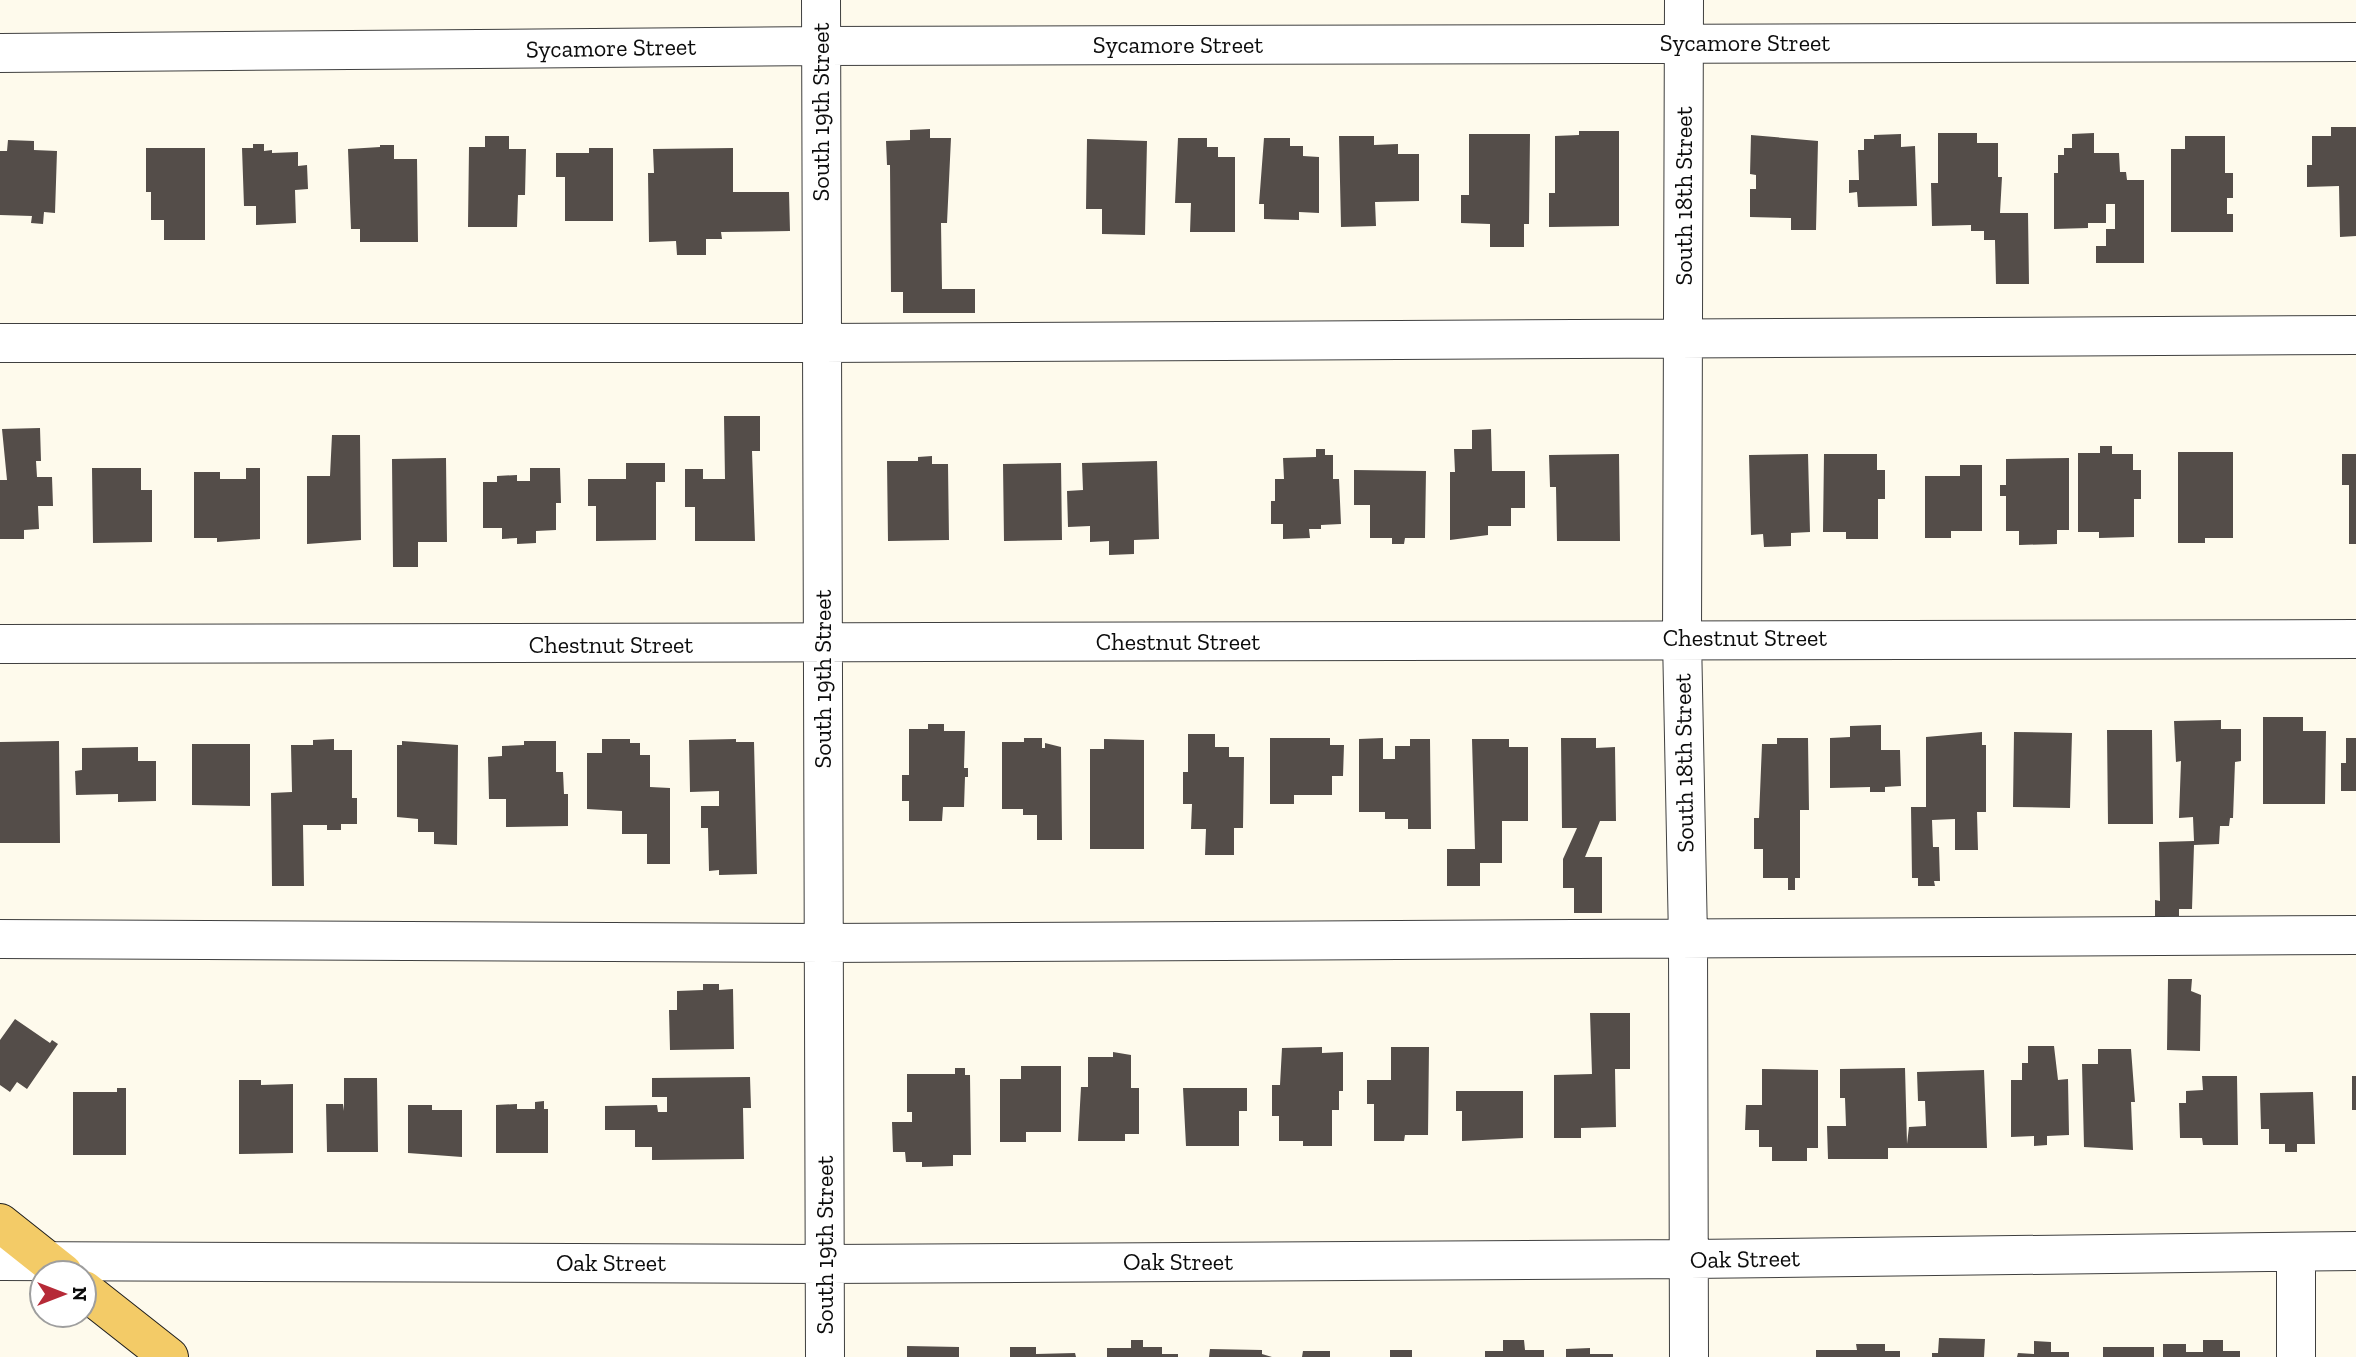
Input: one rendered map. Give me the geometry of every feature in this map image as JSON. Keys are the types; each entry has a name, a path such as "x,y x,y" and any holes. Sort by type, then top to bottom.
{"main road":[{"path":"0,1223 46,1259"},
{"path":"98,1301 169,1357"}],"street":[{"name":"South 19th Street","path":"821,0 825,1357"},
{"name":"South 18th Street","path":"1684,0 1682,638 1688,938 1689,1357"},
{"name":"Sycamore Street","path":"0,53 821,46 2356,42"},
{"path":"0,343 822,343 2356,335"},
{"name":"Chestnut Street","path":"0,644 823,645 1682,638 2356,639"},
{"path":"0,939 824,943 2356,935"},
{"name":"Oak Street","path":"98,1267 1690,1259 2356,1251"},
{"path":"2296,1252 2297,1357"},
{"name":"Oak Street","path":"0,1261 28,1264"}],"building":[{"path":"2331,127 2356,127 2356,236 2340,237 2339,186 2307,187 2307,165 2312,165 2312,136 2331,136"},
{"path":"930,129 930,138 951,138 947,223 941,223 942,289 975,289 975,313 903,313 903,292 891,292 890,165 887,165 886,141 910,140 910,130"},
{"path":"1579,131 1619,131 1619,226 1549,227 1549,193 1555,193 1555,136 1579,135"},
{"path":"1938,133 1977,133 1977,143 1998,143 1998,177 2002,177 2000,213 2028,213 2029,284 1996,284 1995,240 1984,240 1984,231 1971,231 1971,225 1932,226 1931,183 1938,183"},
{"path":"2094,133 2094,153 2119,153 2120,172 2126,172 2127,180 2144,180 2144,263 2096,263 2096,246 2106,246 2106,229 2115,229 2115,204 2106,204 2106,223 2088,223 2088,228 2054,229 2054,173 2058,173 2058,155 2064,155 2064,148 2072,148 2072,134"},
{"path":"1469,134 1530,134 1529,224 1524,224 1524,247 1490,247 1490,224 1461,223 1461,195 1469,195"},
{"path":"1901,134 1901,147 1915,146 1917,206 1858,207 1857,192 1849,193 1849,180 1859,180 1858,150 1864,150 1864,139 1874,139 1874,135"},
{"path":"1751,135 1818,141 1816,230 1791,230 1791,218 1750,217 1750,189 1756,189 1756,175 1750,174"},
{"path":"485,136 509,136 509,149 526,149 525,195 518,195 517,227 468,227 469,147 485,147"},
{"path":"1339,136 1374,136 1374,145 1398,144 1398,154 1419,154 1419,201 1375,202 1376,226 1341,227"},
{"path":"2185,136 2225,136 2225,173 2233,173 2233,198 2227,198 2227,214 2233,214 2233,232 2171,232 2171,149 2185,149"},
{"path":"1178,138 1207,138 1207,147 1218,147 1218,157 1235,157 1235,232 1190,232 1191,203 1175,203"},
{"path":"1264,138 1290,138 1290,146 1303,146 1303,156 1319,157 1319,213 1299,212 1299,220 1264,219 1264,204 1259,204"},
{"path":"1087,139 1147,141 1145,235 1102,234 1102,209 1086,209"},
{"path":"8,140 34,141 34,150 57,151 55,213 44,212 43,224 31,223 32,216 0,215 0,151 7,151"},
{"path":"253,144 264,144 264,151 272,150 272,153 298,152 298,166 307,165 308,189 295,190 296,223 256,225 256,206 244,206 242,148 253,148"},
{"path":"394,145 394,159 417,159 418,242 360,242 360,229 351,229 348,149"},
{"path":"146,148 205,148 205,240 164,240 164,220 151,220 151,192 146,192"},
{"path":"589,148 613,148 613,221 565,221 565,177 556,177 556,153 589,153"},
{"path":"733,148 733,192 789,192 790,231 721,232 722,239 706,239 706,255 677,255 676,241 649,242 648,173 654,173 653,149"},
{"path":"724,416 760,416 760,451 752,451 755,541 695,541 695,507 685,507 685,469 703,469 703,479 725,479"},
{"path":"40,428 41,461 36,461 37,477 52,477 53,506 38,506 39,529 24,530 24,539 0,539 0,480 7,480 2,429"},
{"path":"1491,429 1492,471 1525,471 1525,508 1511,508 1511,526 1488,526 1488,535 1450,540 1450,472 1455,472 1454,449 1472,449 1472,430"},
{"path":"332,435 360,435 361,540 307,544 307,476 330,476"},
{"path":"2100,446 2112,446 2112,454 2133,454 2133,470 2141,470 2141,499 2134,499 2134,537 2099,538 2099,532 2078,532 2078,453 2100,453"},
{"path":"1316,449 1325,449 1325,455 1333,455 1333,479 1339,479 1341,524 1309,529 1310,538 1283,539 1283,524 1271,524 1275,479 1284,479 1283,458 1316,457"},
{"path":"2178,452 2233,452 2233,538 2205,538 2205,543 2178,543"},
{"path":"1619,454 1620,541 1557,541 1556,487 1550,487 1549,455"},
{"path":"1808,454 1810,532 1791,533 1791,546 1764,547 1763,534 1751,535 1749,455"},
{"path":"1824,454 1877,454 1877,470 1885,470 1885,499 1878,499 1878,539 1846,539 1846,532 1823,532"},
{"path":"2342,454 2356,454 2356,544 2349,544 2349,485 2342,485"},
{"path":"932,456 932,464 948,464 949,540 888,541 887,461 918,461 918,457"},
{"path":"446,458 447,542 418,542 418,567 393,567 392,459"},
{"path":"2069,458 2069,530 2057,530 2057,544 2019,545 2019,531 2006,531 2006,496 2000,496 2000,485 2006,485 2006,459"},
{"path":"1157,461 1159,539 1134,540 1134,554 1109,555 1109,541 1090,542 1090,526 1068,527 1067,491 1083,490 1082,463"},
{"path":"626,463 665,463 665,482 656,482 656,540 596,541 596,506 588,506 588,479 626,479"},
{"path":"1061,463 1062,540 1004,541 1003,464"},
{"path":"1960,465 1982,465 1982,531 1951,531 1951,538 1925,538 1925,476 1960,476"},
{"path":"92,468 141,468 141,490 152,490 152,542 93,543"},
{"path":"246,468 260,468 260,539 217,542 217,538 194,538 194,472 220,472 220,479 246,479"},
{"path":"530,468 560,468 561,503 556,503 556,530 536,531 536,543 517,544 517,538 502,539 502,528 483,528 483,482 497,482 497,476 517,475 517,481 530,481"},
{"path":"1354,470 1426,471 1425,538 1405,538 1404,544 1392,544 1392,538 1370,538 1370,505 1354,505"},
{"path":"2263,717 2303,717 2303,731 2326,731 2325,804 2263,804"},
{"path":"2221,720 2221,729 2241,729 2241,761 2235,762 2233,818 2230,818 2229,826 2220,826 2219,844 2194,845 2192,909 2179,909 2179,918 2155,917 2155,900 2160,901 2159,842 2194,841 2193,817 2179,818 2181,761 2176,762 2174,721"},
{"path":"928,724 944,724 944,731 965,731 964,768 968,768 968,777 965,777 964,807 943,807 942,821 909,821 909,801 902,801 902,775 909,775 909,729 928,729"},
{"path":"1881,725 1881,750 1900,750 1901,786 1885,787 1885,792 1870,792 1870,787 1830,788 1830,738 1850,737 1850,726"},
{"path":"2107,730 2152,730 2153,824 2108,824"},
{"path":"1982,732 1982,745 1986,745 1986,812 1977,812 1978,850 1955,850 1955,819 1932,820 1933,847 1939,847 1940,881 1934,881 1935,886 1918,886 1918,878 1912,878 1911,807 1926,807 1926,737"},
{"path":"2014,732 2072,733 2070,808 2013,807"},
{"path":"1188,734 1215,734 1215,747 1229,747 1229,757 1244,757 1243,828 1234,828 1234,855 1205,855 1206,829 1191,829 1192,804 1183,804 1183,772 1188,772"},
{"path":"1024,738 1042,738 1042,748 1045,748 1045,743 1061,747 1062,840 1037,840 1037,815 1023,815 1023,809 1002,809 1002,742 1024,742"},
{"path":"1270,738 1330,738 1330,745 1344,745 1343,776 1332,776 1332,795 1294,795 1294,804 1270,804"},
{"path":"1383,738 1383,759 1395,759 1395,746 1410,746 1410,739 1430,739 1431,829 1408,829 1408,819 1385,819 1385,812 1359,812 1359,739"},
{"path":"1561,738 1596,738 1596,748 1615,747 1616,821 1600,821 1585,857 1602,857 1602,913 1574,913 1574,888 1563,888 1563,859 1577,828 1562,828"},
{"path":"1777,738 1808,738 1809,810 1800,810 1800,878 1795,878 1795,890 1788,890 1788,878 1763,878 1763,849 1754,849 1754,818 1759,818 1762,744 1777,744"},
{"path":"2346,738 2356,738 2356,791 2341,791 2341,763 2346,763"},
{"path":"334,739 334,750 352,750 352,798 357,798 357,824 341,824 341,830 327,830 327,825 303,825 304,886 272,886 271,793 292,792 291,745 313,745 313,740"},
{"path":"602,739 630,739 630,743 640,743 640,755 650,755 650,787 670,788 670,864 647,864 647,834 622,834 622,811 587,809 587,753 602,753"},
{"path":"736,739 736,742 754,742 757,874 719,875 719,870 709,871 708,828 701,828 701,806 719,806 719,791 690,792 689,740"},
{"path":"1104,739 1144,740 1144,849 1090,849 1090,749 1104,749"},
{"path":"1472,739 1509,739 1509,747 1528,747 1528,821 1502,821 1502,863 1480,863 1480,886 1447,886 1447,849 1475,849"},
{"path":"59,741 60,843 0,843 0,742"},
{"path":"402,741 458,745 457,845 434,844 434,832 418,832 418,819 397,817 397,745 402,745"},
{"path":"524,741 556,741 556,772 563,772 564,794 568,794 568,826 506,827 506,799 489,799 488,757 502,756 502,746 524,745"},
{"path":"192,744 250,744 250,806 192,805"},
{"path":"138,747 138,761 156,761 156,801 118,802 118,794 76,795 75,771 82,770 82,748"},
{"path":"2168,979 2192,979 2191,991 2201,995 2200,1051 2167,1050"},
{"path":"703,984 719,984 719,990 733,989 734,1049 670,1050 669,1010 677,1010 677,991 703,990"},
{"path":"1590,1013 1630,1013 1630,1069 1615,1069 1616,1127 1581,1128 1581,1138 1554,1138 1554,1075 1592,1074"},
{"path":"15,1019 50,1043 52,1040 58,1044 27,1089 17,1082 10,1092 0,1085 0,1040"},
{"path":"2028,1046 2054,1046 2058,1080 2068,1079 2069,1135 2047,1136 2047,1145 2034,1146 2034,1136 2011,1137 2011,1080 2022,1080 2022,1063 2028,1063"},
{"path":"1322,1047 1322,1053 1343,1052 1343,1091 1339,1091 1339,1110 1332,1110 1332,1146 1303,1146 1303,1141 1279,1141 1279,1116 1272,1116 1272,1085 1280,1085 1282,1048"},
{"path":"1391,1047 1429,1047 1428,1135 1405,1135 1404,1141 1374,1141 1374,1104 1367,1104 1367,1080 1391,1080"},
{"path":"2098,1049 2131,1049 2135,1102 2131,1102 2133,1150 2084,1147 2082,1064 2098,1064"},
{"path":"1113,1052 1131,1055 1131,1088 1139,1088 1139,1134 1125,1134 1125,1141 1078,1141 1081,1087 1088,1087 1088,1057 1113,1057"},
{"path":"1021,1066 1061,1066 1061,1132 1026,1132 1026,1142 1000,1142 1000,1079 1021,1079"},
{"path":"955,1068 965,1068 965,1075 970,1075 971,1155 953,1155 953,1166 922,1167 922,1162 906,1162 905,1152 893,1152 892,1122 912,1122 912,1112 907,1112 907,1074 955,1074"},
{"path":"1905,1068 1907,1144 1909,1127 1926,1126 1925,1101 1918,1101 1917,1072 1984,1070 1987,1148 1888,1148 1888,1159 1828,1159 1827,1126 1846,1126 1845,1098 1840,1098 1840,1069"},
{"path":"1762,1069 1818,1070 1818,1148 1807,1148 1807,1161 1772,1161 1772,1147 1759,1147 1759,1130 1745,1130 1746,1105 1762,1105"},
{"path":"2202,1076 2237,1076 2238,1145 2203,1145 2202,1138 2180,1138 2179,1103 2186,1103 2186,1091 2203,1090"},
{"path":"2352,1076 2356,1076 2356,1110 2352,1110"},
{"path":"750,1077 751,1108 743,1108 744,1159 652,1160 652,1147 635,1147 635,1130 605,1130 605,1106 657,1105 658,1112 667,1112 667,1097 652,1097 652,1078"},
{"path":"344,1078 377,1078 378,1152 327,1152 326,1104 343,1104 344,1111"},
{"path":"239,1080 261,1080 261,1085 293,1084 293,1153 239,1154"},
{"path":"117,1088 126,1088 126,1155 73,1155 73,1092 117,1092"},
{"path":"1183,1088 1247,1088 1247,1111 1239,1111 1239,1146 1186,1146"},
{"path":"1456,1091 1523,1091 1523,1138 1462,1141 1462,1111 1456,1111"},
{"path":"2313,1092 2315,1144 2297,1144 2297,1152 2285,1152 2285,1144 2269,1144 2269,1129 2261,1129 2260,1093"},
{"path":"544,1101 544,1109 548,1109 548,1153 496,1153 496,1105 517,1104 517,1109 535,1109 535,1102"},
{"path":"408,1105 432,1105 432,1110 462,1110 462,1157 408,1153"},
{"path":"1939,1338 1985,1339 1984,1357 1932,1357 1932,1353 1938,1353"},
{"path":"1131,1340 1143,1340 1143,1347 1162,1347 1162,1354 1178,1354 1178,1357 1107,1357 1107,1348 1131,1348"},
{"path":"1503,1340 1524,1340 1525,1350 1544,1350 1544,1357 1485,1357 1485,1351 1503,1351"},
{"path":"2203,1340 2223,1340 2223,1351 2240,1351 2240,1357 2163,1357 2163,1344 2186,1344 2186,1352 2203,1352"},
{"path":"2034,1341 2051,1342 2051,1352 2069,1352 2069,1357 2017,1357 2018,1353 2034,1354"},
{"path":"1856,1344 1885,1344 1885,1351 1900,1351 1900,1357 1816,1357 1816,1350 1857,1350"},
{"path":"907,1346 959,1347 959,1357 907,1357"},
{"path":"1010,1347 1036,1347 1036,1354 1075,1353 1076,1357 1010,1357"},
{"path":"2103,1347 2154,1347 2154,1357 2103,1357"},
{"path":"1590,1348 1590,1354 1613,1354 1613,1357 1566,1357 1566,1349"},
{"path":"1210,1349 1262,1350 1262,1354 1272,1357 1209,1357"},
{"path":"1390,1350 1412,1350 1412,1357 1390,1357"},
{"path":"1303,1351 1330,1351 1330,1357 1302,1357"}]}
